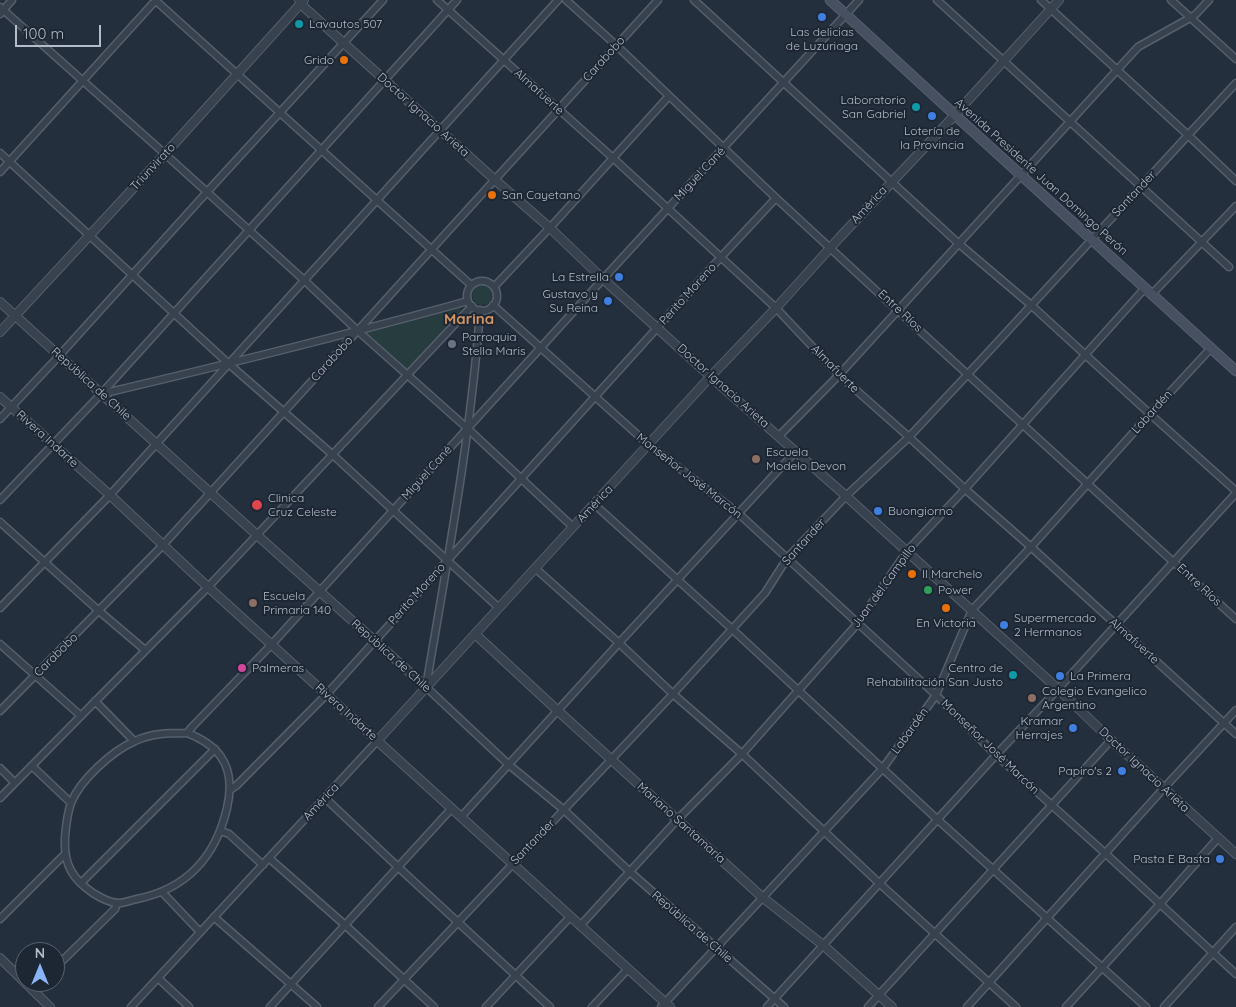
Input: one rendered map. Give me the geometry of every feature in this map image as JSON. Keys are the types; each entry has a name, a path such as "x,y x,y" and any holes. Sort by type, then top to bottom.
{"main road":[{"name":"Avenida Presidente Juan Domingo Perón","path":"830,0 1236,371"}],"street":[{"path":"12,0 1,10 165,154 574,527"},
{"path":"0,172 156,0 471,285"},
{"path":"0,419 383,0"},
{"name":"Almafuerte","path":"437,0 776,308 839,375 1236,734"},
{"path":"0,500 101,394 457,0"},
{"path":"0,608 110,495 558,0"},
{"name":"Entre Ríos","path":"566,0 897,310 1236,619"},
{"name":"Carabobo","path":"0,711 163,545 658,0"},
{"path":"694,0 958,243 1032,305 1235,495 767,1007"},
{"name":"Miguel Cané","path":"187,733 320,592 467,428 859,0"},
{"path":"937,0 1229,267"},
{"path":"1041,0 1236,181"},
{"name":"América","path":"131,1007 1059,0"},
{"path":"1171,0 1236,59"},
{"path":"779,436 839,375 1141,44 1190,18 1209,0"},
{"name":"Doctor Ignacio Arieta","path":"301,1 305,8 550,228 657,328 972,610 1236,854"},
{"name":"Triunvirato","path":"0,332 165,154 301,1"},
{"name":"Santander","path":"378,1007 673,694 767,590 788,557 846,496 909,437 1236,82"},
{"path":"494,287 669,96"},
{"path":"0,153 229,364 333,455 499,608"},
{"name":"Perito Moreno","path":"230,790 327,694 776,198"},
{"name":"Juan del Campillo","path":"580,926 742,754 858,623 907,551 1086,356 1236,206"},
{"path":"101,394 470,304 480,310 488,309 493,305 497,297 494,287 486,281 476,282 471,285 468,292 470,304"},
{"name":"República de Chile","path":"0,302 426,687 508,764 564,810 630,872 784,1007"},
{"path":"0,798 257,536 407,375 470,304"},
{"name":"Monseñor José Marcón","path":"493,305 649,446 738,513 788,557 936,695 996,755 1236,974"},
{"path":"426,687 467,428 480,310"},
{"name":"Labardén","path":"665,1006 715,948 883,768 936,695 972,610 1211,348"},
{"name":"Rivera Indarte","path":"0,397 378,740 628,969 665,1006"},
{"path":"461,817 618,643 796,451"},
{"path":"594,504 938,820 1146,1007"},
{"path":"0,522 145,650"},
{"path":"535,568 742,754 879,883 1016,1007"},
{"name":"Mariano Santamaría","path":"475,634 762,897 823,945 892,1007"},
{"path":"0,644 81,716"},
{"path":"95,701 134,741"},
{"path":"968,1007 1236,710"},
{"path":"187,733 203,741 215,749 224,762 230,790 221,831 202,862 182,880 162,892 148,897 117,903 93,894 70,869 65,854 66,824 71,803 82,785 112,755 134,741 156,734 187,733"},
{"path":"868,1007 1111,740"},
{"path":"81,883 215,749"},
{"path":"32,766 71,803"},
{"path":"0,768 15,783"},
{"path":"325,798 550,1007"},
{"path":"270,1007 452,808"},
{"path":"221,831 229,834 263,865"},
{"path":"1066,1007 1218,838"},
{"path":"0,919 65,854"},
{"path":"268,858 345,925 434,1007"},
{"path":"162,892 200,932"},
{"path":"65,958 115,909 117,903"},
{"path":"486,1007 570,916"},
{"path":"214,917 318,1007"},
{"path":"1164,1007 1236,927"},
{"path":"0,958 15,973"},
{"path":"592,1007 628,969"},
{"path":"158,978 189,1007"},
{"path":"35,992 50,1007"}],"green space":[{"path":"482,285 489,288 492,295 489,302 482,305 475,302 472,295 475,288"},
{"path":"457,307 461,309 460,315 407,369 363,333"}],"place":[{"name":"Las delicias de Luzuriaga","path":"822,17"},
{"name":"Lavautos 507","path":"299,24"},
{"name":"Grido","path":"344,60"},
{"name":"Laboratorio San Gabriel","path":"916,107"},
{"name":"Lotería de la Provincia","path":"932,116"},
{"name":"San Cayetano","path":"492,195"},
{"name":"La Estrella","path":"619,277"},
{"name":"Gustavo y Su Reina","path":"608,301"},
{"name":"Parroquia Stella Maris","path":"452,344"},
{"name":"Escuela Modelo Devon","path":"756,459"},
{"name":"Clinica Cruz Celeste","path":"257,505"},
{"name":"Buongiorno","path":"878,511"},
{"name":"Il Marchelo","path":"912,574"},
{"name":"Power","path":"928,590"},
{"name":"Escuela Primaria 140","path":"253,603"},
{"name":"En Victoria","path":"946,608"},
{"name":"Supermercado 2 Hermanos","path":"1004,625"},
{"name":"Palmeras","path":"242,668"},
{"name":"Centro de Rehabilitación San Justo","path":"1013,675"},
{"name":"La Primera","path":"1060,676"},
{"name":"Colegio Evangelico Argentino","path":"1032,698"},
{"name":"Kramar Herrajes","path":"1073,728"},
{"name":"Papiro's 2","path":"1122,771"},
{"name":"Pasta E Basta","path":"1220,859"}],"district":[{"name":"Marina","path":"469,319"}]}
